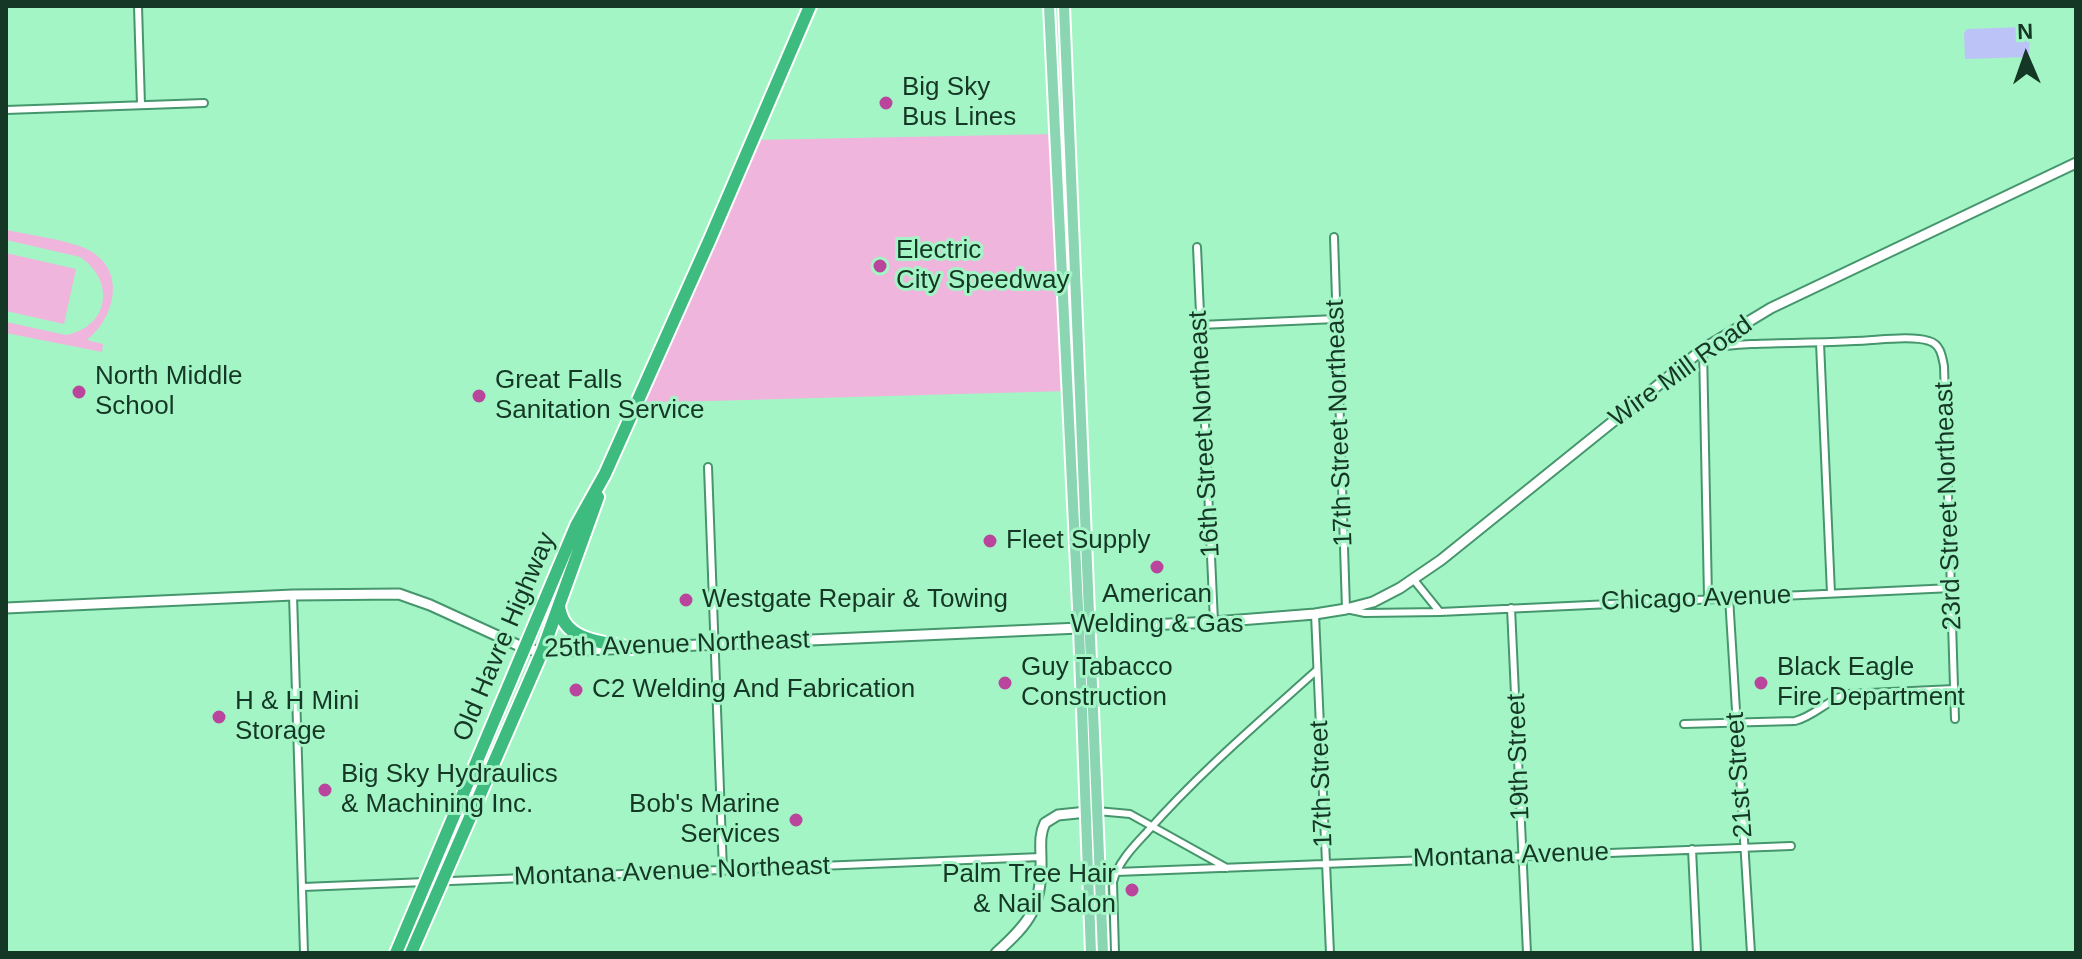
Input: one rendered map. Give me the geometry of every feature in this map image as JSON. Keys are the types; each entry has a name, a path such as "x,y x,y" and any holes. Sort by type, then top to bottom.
{"highway":[{"name":"Old Havre Highway","path":"396,953 576,526 605,474 810,6"},
{"name":"Old Havre Highway","path":"411,953 542,652 588,530 605,474"},
{"path":"559,606 564,625 577,635 632,648"}],"main road":[{"path":"1049,6 1085,628"},
{"path":"1064,6 1090,794 1103,953"},
{"path":"1091,812 1091,953"}],"street":[{"path":"138,6 141,105"},
{"path":"6,110 204,103"},
{"name":"Wire Mill Road","path":"1359,606 1414,580 1703,349 1771,308 2076,163"},
{"name":"17th Street Northeast","path":"1334,237 1346,609"},
{"name":"16th Street Northeast","path":"1197,247 1214,622"},
{"path":"1200,325 1336,319"},
{"name":"23rd Street Northeast","path":"1820,343 1926,340 1941,351 1944,366 1955,719"},
{"path":"1708,597 1703,349 1731,344 1820,343 1831,593"},
{"path":"708,467 723,871"},
{"path":"1414,580 1440,612"},
{"name":"Chicago Avenue","path":"1346,609 1365,613 1440,612 1708,597 1952,588"},
{"name":"25th Avenue Northeast","path":"6,608 293,595 399,594 453,614 524,648 542,652 1214,622 1315,614 1359,606"},
{"path":"293,595 304,953"},
{"name":"21st Street","path":"1729,597 1751,953"},
{"name":"19th Street","path":"1511,608 1527,953"},
{"name":"17th Street","path":"1315,614 1330,953"},
{"path":"1115,953 1113,895 1116,872 1171,804 1317,670"},
{"path":"1684,724 1795,721 1848,694 1954,689"},
{"path":"996,953 1033,913 1040,893 1040,840 1045,823 1058,815 1091,812 1130,814 1230,869"},
{"name":"Montana Avenue","path":"1116,872 1791,846"},
{"path":"1692,849 1697,953"},
{"name":"Montana Avenue Northeast","path":"303,887 1041,857"}],"shaded area":[{"name":"Electric City Speedway","path":"1055,134 1068,391 637,403 753,140"},
{"path":"6,230 79,246 105,264 113,289 111,303 106,317 87,340 103,344 102,352 6,333 6,322 66,335 80,330 99,313 103,290 99,278 80,257 6,240"},
{"path":"6,253 76,269 64,324 6,311"}],"water":[{"path":"2024,27 2030,30 2029,57 1965,59 1964,33 1967,29"}],"place":[{"name":"Big Sky Bus Lines","path":"886,103"},
{"name":"Electric City Speedway","path":"880,266"},
{"name":"North Middle School","path":"79,392"},
{"name":"Great Falls Sanitation Service","path":"479,396"},
{"name":"Fleet Supply","path":"990,541"},
{"name":"American Welding & Gas","path":"1157,567"},
{"name":"Westgate Repair & Towing","path":"686,600"},
{"name":"Guy Tabacco Construction","path":"1005,683"},
{"name":"Black Eagle Fire Department","path":"1761,683"},
{"name":"C2 Welding And Fabrication","path":"576,690"},
{"name":"H & H Mini Storage","path":"219,717"},
{"name":"Big Sky Hydraulics & Machining Inc.","path":"325,790"},
{"name":"Bob's Marine Services","path":"796,820"},
{"name":"Palm Tree Hair & Nail Salon","path":"1132,890"}]}
